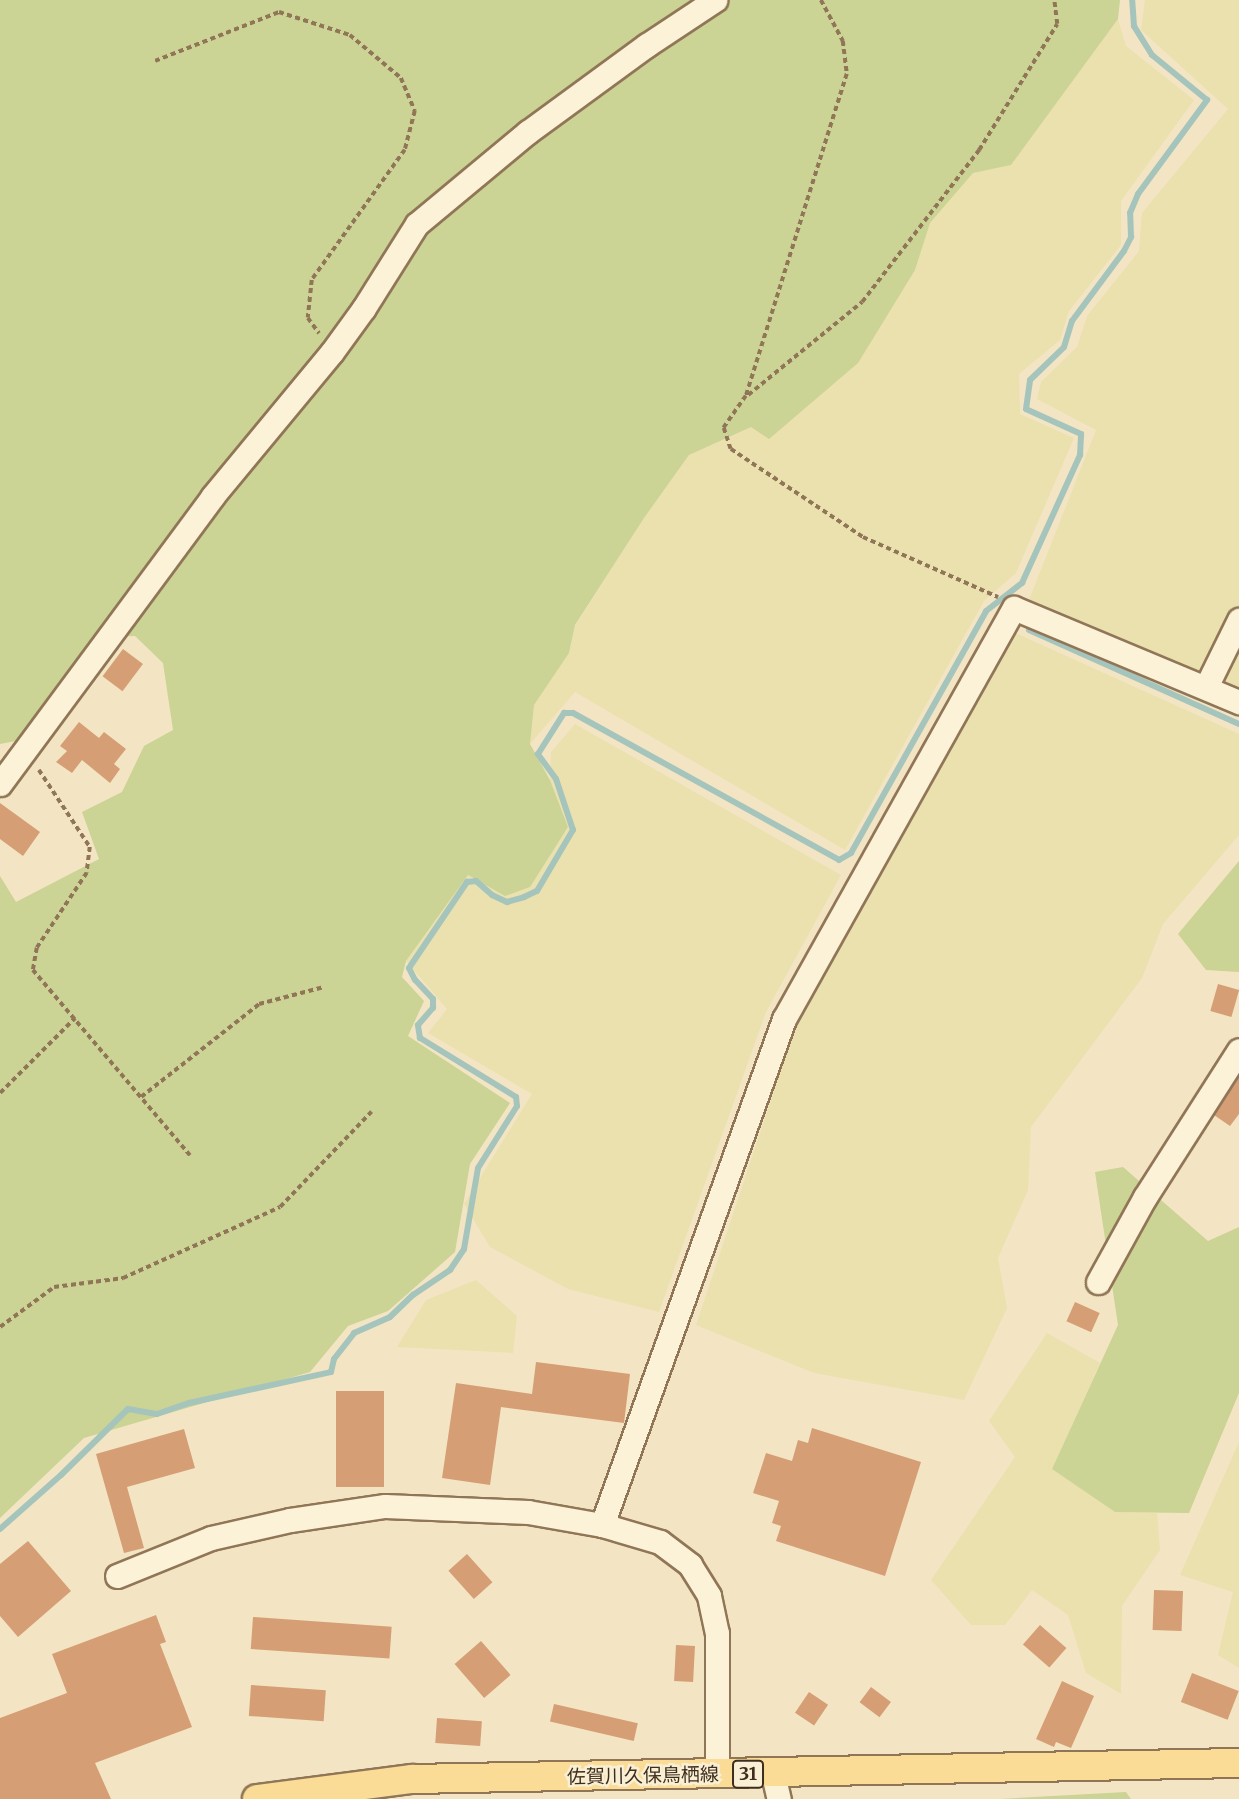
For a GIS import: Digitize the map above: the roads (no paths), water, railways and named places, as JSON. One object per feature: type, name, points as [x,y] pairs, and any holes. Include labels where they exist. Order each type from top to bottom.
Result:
[{"type":"main road","name":"佐賀川久保鳥栖線","points":[[257,1799],[717,1775],[776,1786],[1239,1763]]},
{"type":"street","points":[[0,784],[212,497],[332,352],[371,299],[417,224],[519,139],[647,45],[715,0]]},
{"type":"street","points":[[602,1525],[784,1019],[1014,608],[1239,702]]},
{"type":"street","points":[[1206,687],[1239,620]]},
{"type":"street","points":[[1098,1282],[1146,1197],[1239,1050]]},
{"type":"street","points":[[117,1576],[211,1538],[290,1520],[385,1506],[528,1511],[602,1525],[660,1542],[690,1565],[709,1596],[717,1633],[717,1775]]},
{"type":"waterway","points":[[0,1529],[61,1475],[128,1409],[157,1414],[189,1403],[331,1372],[334,1359],[354,1333],[390,1317],[413,1295],[450,1270],[464,1249],[478,1168],[517,1106],[516,1097],[420,1038],[418,1025],[433,1008],[433,999],[415,980],[409,968],[467,882],[476,881],[492,895],[507,902],[537,891],[573,830],[556,779],[538,754],[564,713],[573,713],[839,860],[851,853],[986,611],[1022,583],[1080,455],[1081,434],[1026,409],[1030,380],[1064,347],[1072,321],[1124,251],[1131,237],[1130,213],[1138,194],[1207,100],[1152,55],[1134,26],[1132,0]]},
{"type":"waterway","points":[[1029,630],[1239,724]]}]
